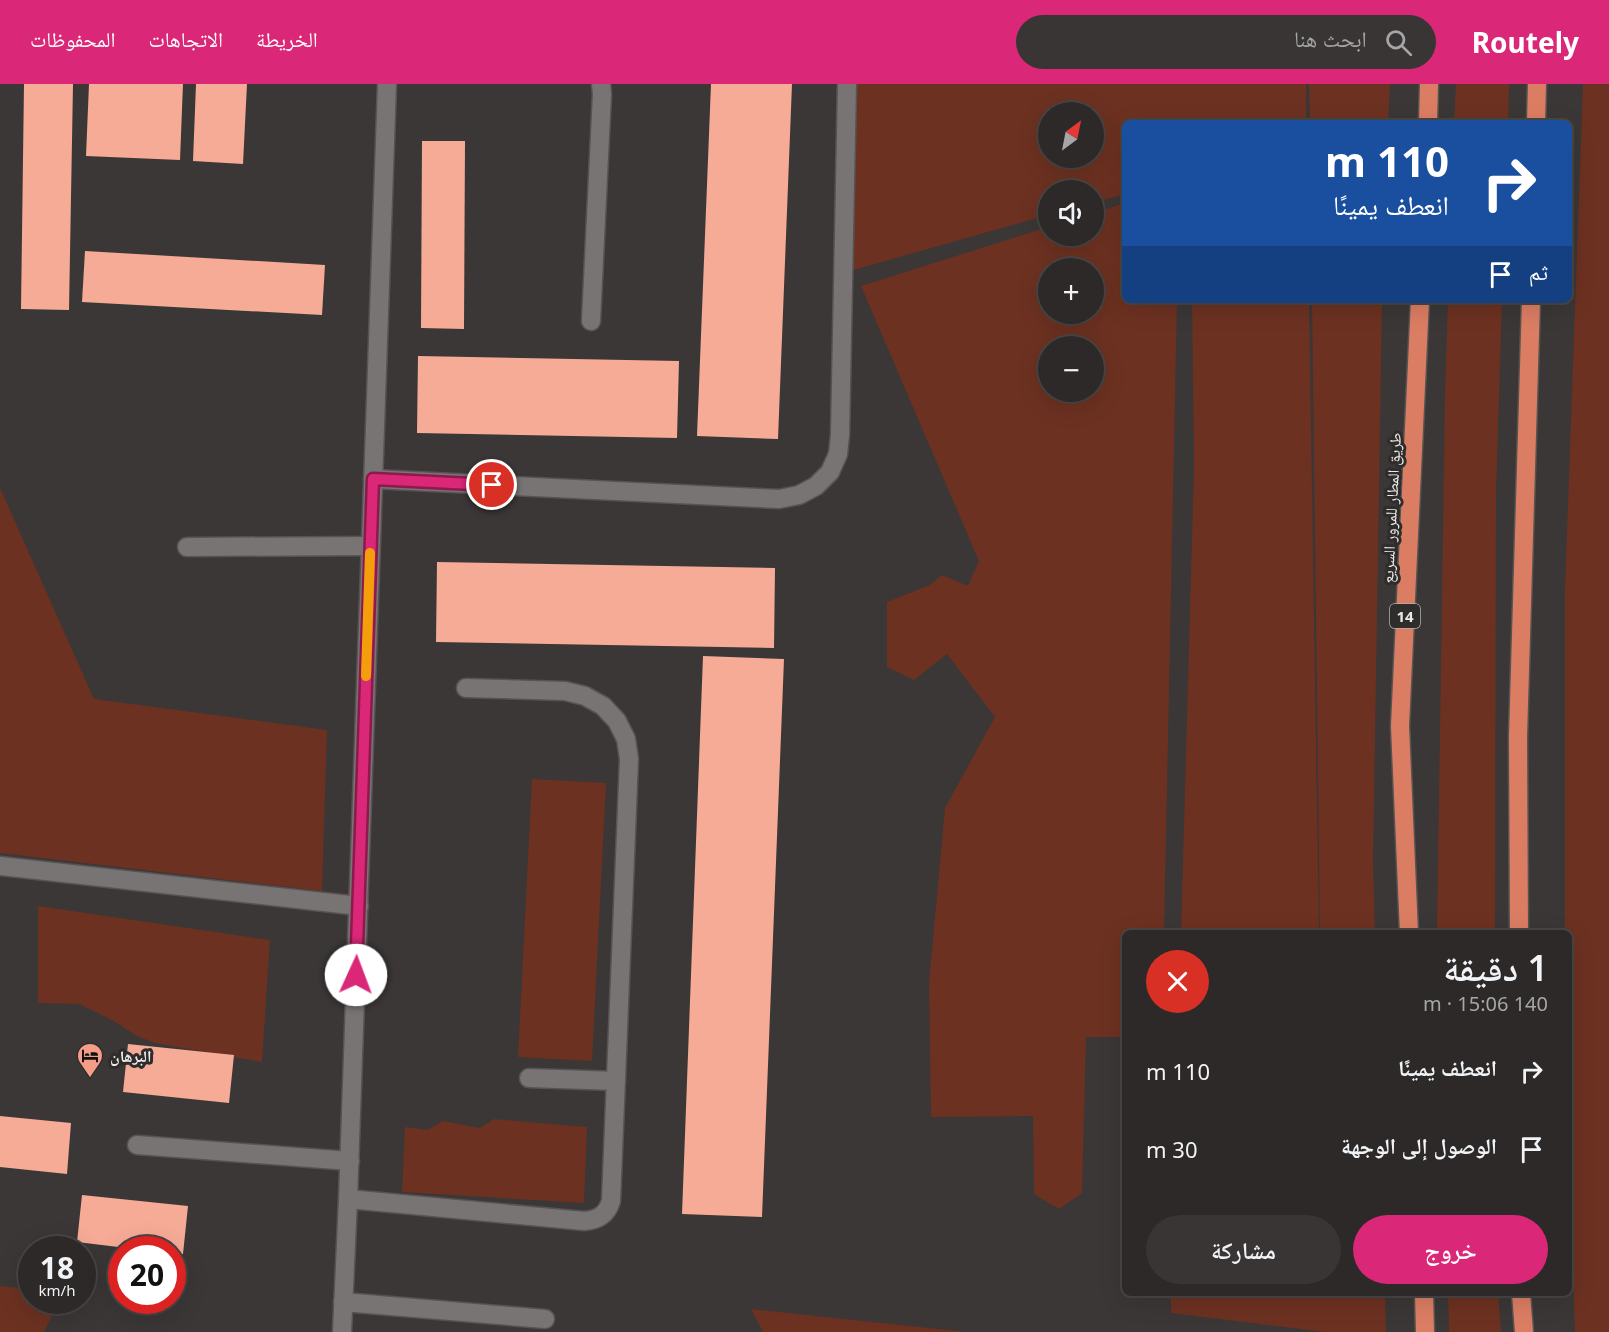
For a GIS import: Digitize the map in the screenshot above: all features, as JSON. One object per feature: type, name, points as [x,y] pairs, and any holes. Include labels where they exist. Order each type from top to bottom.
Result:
[{"type":"highway","points":[[1428,120],[1429,84]]},
{"type":"highway","points":[[1536,120],[1537,84]]},
{"type":"highway","name":"طريق المطار للمرور السريع","points":[[1409,930],[1400,726],[1420,303]]},
{"type":"highway","points":[[1519,930],[1518,737],[1531,303]]},
{"type":"highway","points":[[1424,1296],[1425,1332]]},
{"type":"highway","points":[[1521,1296],[1524,1332]]},
{"type":"lane","points":[[342,1332],[350,1161],[387,84]]},
{"type":"lane","points":[[591,321],[601,84]]},
{"type":"lane","points":[[373,479],[779,499],[799,495],[816,486],[830,472],[838,454],[840,435],[847,84]]},
{"type":"lane","points":[[187,547],[370,546]]},
{"type":"lane","points":[[348,1199],[584,1221],[599,1218],[605,1214],[611,1201],[629,759],[626,739],[617,721],[603,706],[585,696],[565,691],[466,688]]},
{"type":"lane","points":[[0,867],[358,906]]},
{"type":"lane","points":[[529,1078],[616,1081]]},
{"type":"lane","points":[[136,1145],[350,1161]]},
{"type":"lane","points":[[343,1302],[545,1319]]},
{"type":"shaded area","points":[[846,84],[1306,84],[1306,120],[1122,120],[1122,195],[1104,200],[1104,180],[1038,180],[1038,218],[843,273]]},
{"type":"shaded area","points":[[1309,84],[1390,84],[1388,120],[1310,120]]},
{"type":"shaded area","points":[[1456,84],[1509,84],[1508,120],[1454,120]]},
{"type":"shaded area","points":[[1583,84],[1609,84],[1609,1332],[1575,1332],[1572,1244],[1572,930],[1565,930],[1565,588]]},
{"type":"shaded area","points":[[1122,204],[1122,303],[1177,303],[1164,930],[1122,930],[1122,1037],[1086,1037],[1082,1193],[1059,1209],[1034,1194],[1033,1116],[931,1117],[929,983],[945,808],[995,717],[947,654],[914,680],[887,667],[887,602],[930,585],[942,575],[968,586],[979,561],[861,286],[1038,230],[1038,246],[1104,246],[1104,210]]},
{"type":"shaded area","points":[[1192,303],[1309,303],[1319,930],[1181,930],[1194,465]]},
{"type":"shaded area","points":[[1312,303],[1382,303],[1373,862],[1375,930],[1320,930]]},
{"type":"shaded area","points":[[1448,303],[1502,303],[1496,492],[1495,930],[1437,930]]},
{"type":"shaded area","points":[[0,488],[94,699],[327,730],[322,891],[0,853]]},
{"type":"shaded area","points":[[532,779],[606,783],[592,1061],[518,1057]]},
{"type":"shaded area","points":[[38,906],[270,940],[262,1062],[155,1043],[137,1036],[112,1020],[79,1004],[38,1003]]},
{"type":"shaded area","points":[[494,1119],[587,1127],[584,1203],[402,1192],[405,1127],[427,1130],[443,1121],[480,1128]]},
{"type":"shaded area","points":[[0,1286],[18,1288],[18,1314],[53,1314],[44,1332],[0,1332]]},
{"type":"shaded area","points":[[1171,1296],[1385,1296],[1386,1332],[1325,1332],[1171,1313]]},
{"type":"shaded area","points":[[1448,1296],[1498,1296],[1501,1332],[1449,1332]]},
{"type":"shaded area","points":[[751,1309],[966,1332],[763,1332]]},
{"type":"building","points":[[24,84],[73,84],[69,310],[21,309]]},
{"type":"building","points":[[89,84],[183,84],[180,160],[86,156]]},
{"type":"building","points":[[196,84],[247,84],[243,164],[193,161]]},
{"type":"building","points":[[711,84],[792,84],[778,439],[697,436]]},
{"type":"building","points":[[422,141],[465,141],[464,329],[421,328]]},
{"type":"building","points":[[85,251],[325,265],[322,315],[82,302]]},
{"type":"building","points":[[418,356],[679,361],[677,438],[417,433]]},
{"type":"building","points":[[437,562],[775,568],[774,648],[436,642]]},
{"type":"building","points":[[703,656],[784,659],[762,1217],[682,1214]]},
{"type":"building","points":[[128,1044],[234,1055],[229,1103],[123,1092]]},
{"type":"building","points":[[0,1116],[71,1123],[67,1174],[0,1167]]},
{"type":"building","points":[[82,1195],[188,1206],[185,1236],[108,1236],[108,1246],[96,1244],[96,1236],[78,1236]]},
{"type":"slow traffic","points":[[366,676],[370,553]]},
{"type":"place","name":"البرهان","points":[[90,1079]]},
{"type":"route","points":[[356,975],[373,479],[492,485]]}]
